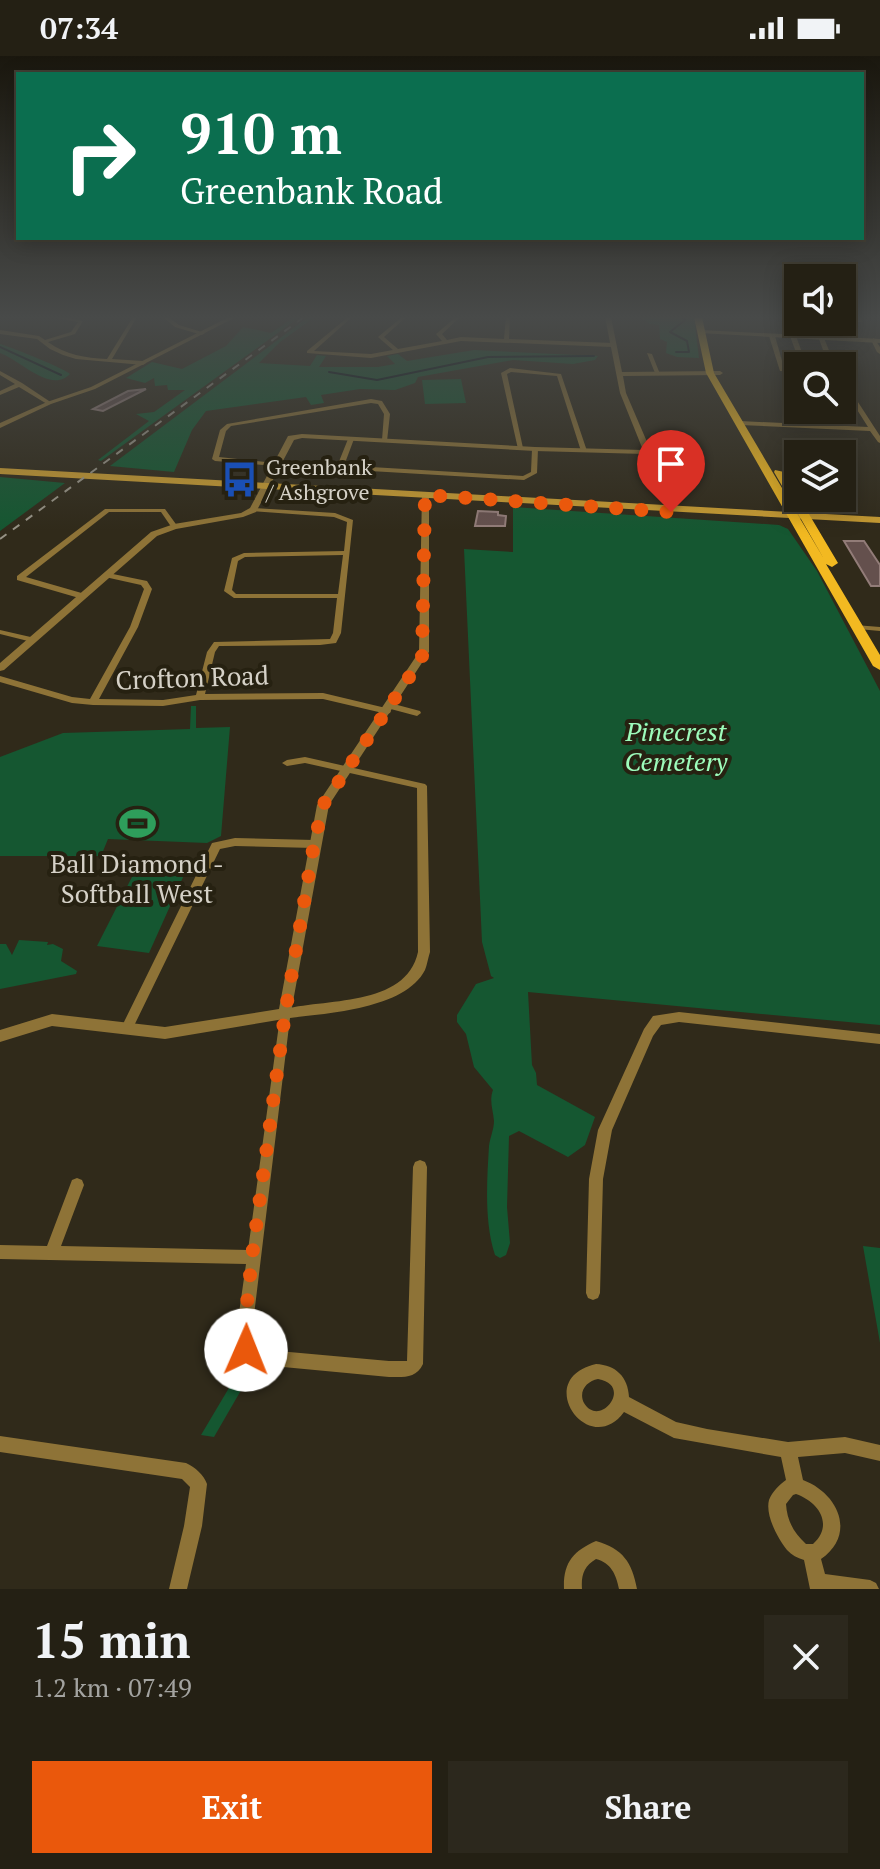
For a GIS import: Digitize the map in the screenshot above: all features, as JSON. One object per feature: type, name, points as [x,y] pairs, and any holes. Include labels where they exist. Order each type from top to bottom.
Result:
[{"type":"main road","points":[[724,389],[799,517],[880,644]]},
{"type":"main road","points":[[0,470],[799,517]]},
{"type":"main road","points":[[565,503],[671,507],[880,523]]},
{"type":"main road","points":[[870,628],[880,666]]},
{"type":"street","points":[[27,389],[49,403]]},
{"type":"street","points":[[0,426],[49,403],[91,389]]},
{"type":"street","points":[[507,389],[520,448]]},
{"type":"street","points":[[563,389],[584,451]]},
{"type":"street","points":[[624,389],[671,507]]},
{"type":"street","points":[[275,465],[215,459],[223,430],[229,425],[309,409],[371,401],[380,402],[387,414],[385,440]]},
{"type":"street","points":[[856,404],[880,441]]},
{"type":"street","points":[[745,423],[872,429]]},
{"type":"street","points":[[253,510],[291,438],[302,436],[648,452]]},
{"type":"street","points":[[351,439],[342,466],[524,478],[534,473],[535,449]]},
{"type":"street","points":[[420,1167],[415,1364],[410,1369],[389,1369],[252,1356],[243,1341],[252,1257],[285,1014],[314,844],[323,805],[424,652],[425,495]]},
{"type":"street","points":[[82,596],[20,578],[107,510],[163,510],[174,527]]},
{"type":"street","points":[[0,668],[154,534],[174,527],[243,515],[253,510],[347,518],[351,521],[337,633],[333,641],[227,642],[214,646],[200,697]]},
{"type":"street","points":[[341,596],[234,596],[228,591],[235,560],[244,555],[347,553]]},
{"type":"street","points":[[93,702],[134,627],[148,589],[144,583],[108,575]]},
{"type":"street","points":[[0,632],[32,640]]},
{"type":"street","name":"Crofton Road","points":[[0,679],[72,700],[93,702],[163,703],[200,697],[323,696],[417,713]]},
{"type":"street","points":[[0,1036],[52,1020],[165,1033],[189,1031],[385,997],[405,986],[418,971],[424,952],[425,796],[422,786],[305,760],[287,763]]},
{"type":"street","points":[[127,1028],[216,846],[235,842],[314,844]]},
{"type":"street","points":[[593,1293],[596,1179],[605,1130],[648,1033],[657,1020],[679,1017],[880,1039]]},
{"type":"street","points":[[51,1254],[77,1185]]},
{"type":"street","points":[[0,1252],[252,1257]]},
{"type":"street","points":[[620,1401],[674,1430],[788,1450],[845,1445],[880,1453]]},
{"type":"street","points":[[0,1444],[186,1471],[199,1484],[178,1589]]},
{"type":"street","points":[[788,1450],[796,1486]]},
{"type":"street","points":[[796,1486],[805,1487],[820,1498],[830,1517],[830,1537],[826,1545],[811,1552],[793,1544],[779,1525],[777,1502],[788,1488],[796,1486]]},
{"type":"street","points":[[573,1589],[574,1569],[579,1559],[596,1550],[605,1552],[621,1566],[628,1589]]},
{"type":"street","points":[[811,1552],[819,1586],[870,1589]]},
{"type":"green space","points":[[201,389],[101,461],[98,460],[149,421],[136,414],[154,412],[185,390],[168,390]]},
{"type":"green space","points":[[213,389],[399,389],[360,389],[321,395],[324,403],[311,405],[306,397],[206,411],[192,430],[174,472],[110,466]]},
{"type":"green space","points":[[423,389],[463,389],[466,403],[425,404]]},
{"type":"green space","points":[[0,477],[65,483],[0,531]]},
{"type":"green space","name":"Pinecrest Cemetery","points":[[513,507],[779,525],[788,529],[817,571],[880,691],[880,1025],[528,992],[532,1065],[537,1085],[595,1117],[585,1145],[568,1157],[519,1131],[509,1136],[507,1207],[510,1243],[506,1255],[500,1258],[495,1255],[489,1229],[487,1201],[489,1146],[494,1121],[493,1090],[474,1067],[466,1034],[457,1022],[457,1015],[476,984],[494,978],[482,942],[464,549],[513,552]]},
{"type":"green space","points":[[191,706],[196,706],[196,728],[230,727],[221,836],[207,843],[108,839],[101,856],[0,856],[0,757],[63,733],[190,729]]},
{"type":"green space","points":[[136,869],[184,875],[149,953],[97,946]]},
{"type":"green space","points":[[19,940],[48,942],[47,945],[53,944],[63,949],[61,961],[77,971],[76,974],[0,989],[0,944],[6,944],[12,955]]},
{"type":"green space","points":[[863,1246],[880,1248],[880,1343]]},
{"type":"green space","points":[[239,1371],[251,1373],[214,1437],[201,1435]]},
{"type":"building","points":[[146,389],[103,411],[93,409],[128,391]]},
{"type":"building","points":[[478,511],[498,512],[498,515],[506,516],[505,526],[475,526]]},
{"type":"building","points":[[844,541],[864,541],[880,565],[880,586],[871,586]]},
{"type":"railway","points":[[0,539],[206,389]]},
{"type":"place","name":"Greenbank / Ashgrove","points":[[240,479]]},
{"type":"place","name":"Ball Diamond - Softball West","points":[[137,824]]},
{"type":"route","points":[[246,1350],[243,1341],[252,1257],[285,1014],[314,844],[323,805],[424,652],[425,495],[671,512]]}]
